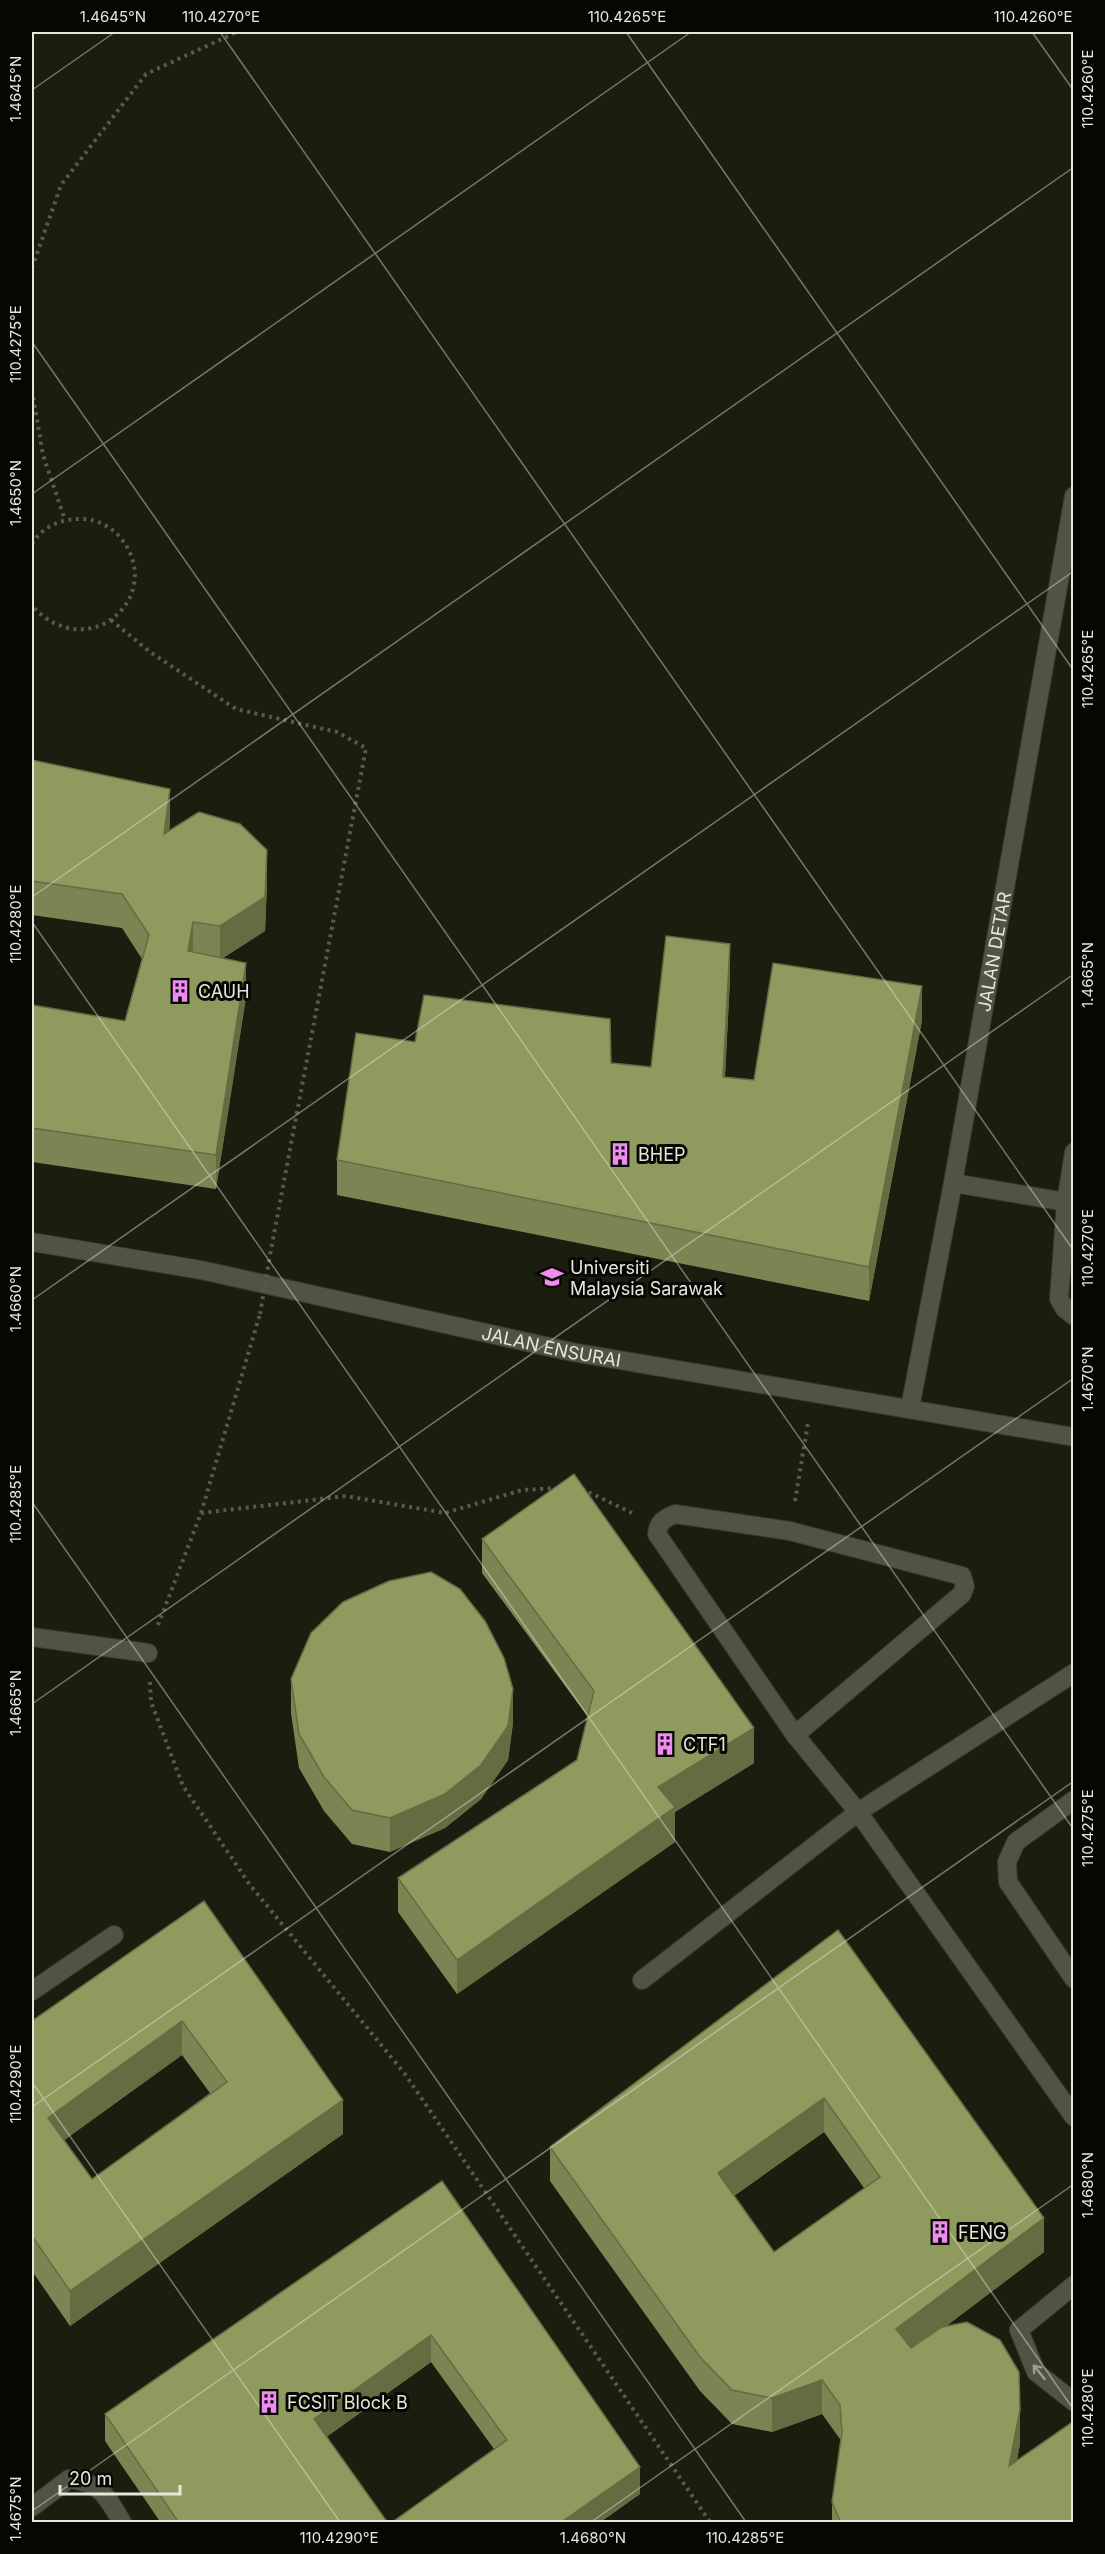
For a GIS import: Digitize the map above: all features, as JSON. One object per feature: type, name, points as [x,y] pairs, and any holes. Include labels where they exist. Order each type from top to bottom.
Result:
[{"type":"street","name":"JALAN DETAR","points":[[910,1408],[953,1183],[1074,496]]},
{"type":"street","points":[[1074,1152],[1066,1202],[1059,1299],[1074,1316]]},
{"type":"street","points":[[953,1183],[1066,1202]]},
{"type":"street","name":"JALAN ENSURAI","points":[[32,1242],[201,1270],[572,1352],[1074,1437]]},
{"type":"street","points":[[795,1736],[962,1594],[965,1586],[962,1576],[790,1532],[675,1514],[666,1518],[658,1526],[657,1534],[795,1736],[858,1812],[1074,2116]]},
{"type":"street","points":[[32,1637],[148,1653]]},
{"type":"street","points":[[642,1980],[858,1812],[1074,1673]]},
{"type":"street","points":[[1074,1800],[1016,1842],[1007,1862],[1008,1882],[1074,1979]]},
{"type":"street","points":[[32,1991],[114,1935]]},
{"type":"street","points":[[1074,2285],[1019,2330],[1036,2372],[1074,2402]]},
{"type":"street","points":[[32,2507],[69,2480],[87,2481],[103,2492],[122,2523]]},
{"type":"path","points":[[32,268],[61,185],[146,74],[237,32]]},
{"type":"path","points":[[32,390],[43,455],[65,520]]},
{"type":"path","points":[[32,544],[48,527],[65,520],[82,518],[99,522],[114,530],[125,543],[133,559],[135,576],[132,593],[124,608],[111,620],[95,628],[77,631],[59,628],[44,619],[32,606]]},
{"type":"path","points":[[111,620],[150,652],[236,709],[337,732],[366,748],[260,1314],[201,1513],[148,1653],[151,1702],[183,1786],[250,1885],[405,2074],[710,2523]]},
{"type":"path","points":[[790,1532],[814,1392]]},
{"type":"path","points":[[578,1487],[658,1526]]},
{"type":"path","points":[[201,1513],[346,1496],[445,1513],[522,1490],[567,1488]]},
{"type":"building","name":"CAUH","points":[[32,760],[170,789],[164,834],[199,812],[240,824],[267,850],[265,897],[220,926],[193,922],[188,951],[246,963],[216,1155],[32,1128],[32,1005],[125,1021],[149,935],[122,894],[32,881]]},
{"type":"building","name":"BHEP","points":[[666,936],[730,944],[723,1077],[754,1080],[773,963],[922,986],[869,1267],[337,1160],[356,1033],[415,1042],[424,995],[610,1019],[611,1063],[651,1067]]},
{"type":"building","name":"CTF1","points":[[574,1474],[754,1728],[658,1787],[675,1807],[457,1960],[398,1878],[577,1760],[594,1691],[482,1539]]},
{"type":"building","points":[[431,1572],[460,1589],[485,1621],[504,1658],[513,1689],[508,1726],[481,1765],[445,1794],[390,1818],[352,1810],[324,1777],[299,1734],[291,1679],[311,1633],[343,1602],[389,1581]]},
{"type":"building","points":[[204,1901],[343,2100],[70,2291],[32,2236],[32,2021]],"holes":[[[182,2021],[227,2082],[92,2179],[48,2118]]]},
{"type":"building","name":"FENG","points":[[838,1930],[1044,2218],[896,2329],[911,2348],[942,2327],[967,2322],[1000,2340],[1019,2372],[1020,2410],[1009,2466],[1074,2421],[1074,2523],[841,2523],[832,2502],[842,2432],[840,2405],[822,2380],[772,2398],[732,2390],[700,2357],[550,2147]],"holes":[[[824,2098],[880,2177],[774,2252],[718,2173]]]},
{"type":"building","name":"FCSIT Block B","points":[[442,2181],[640,2467],[560,2523],[391,2523],[507,2440],[431,2335],[314,2419],[388,2523],[179,2523],[105,2414]]},
{"type":"place","name":"CAUH","points":[[180,991]]},
{"type":"place","name":"BHEP","points":[[620,1154]]},
{"type":"place","name":"Universiti Malaysia Sarawak","points":[[552,1277]]},
{"type":"place","name":"CTF1","points":[[665,1744]]},
{"type":"place","name":"FENG","points":[[940,2232]]},
{"type":"place","name":"FCSIT Block B","points":[[269,2402]]}]
